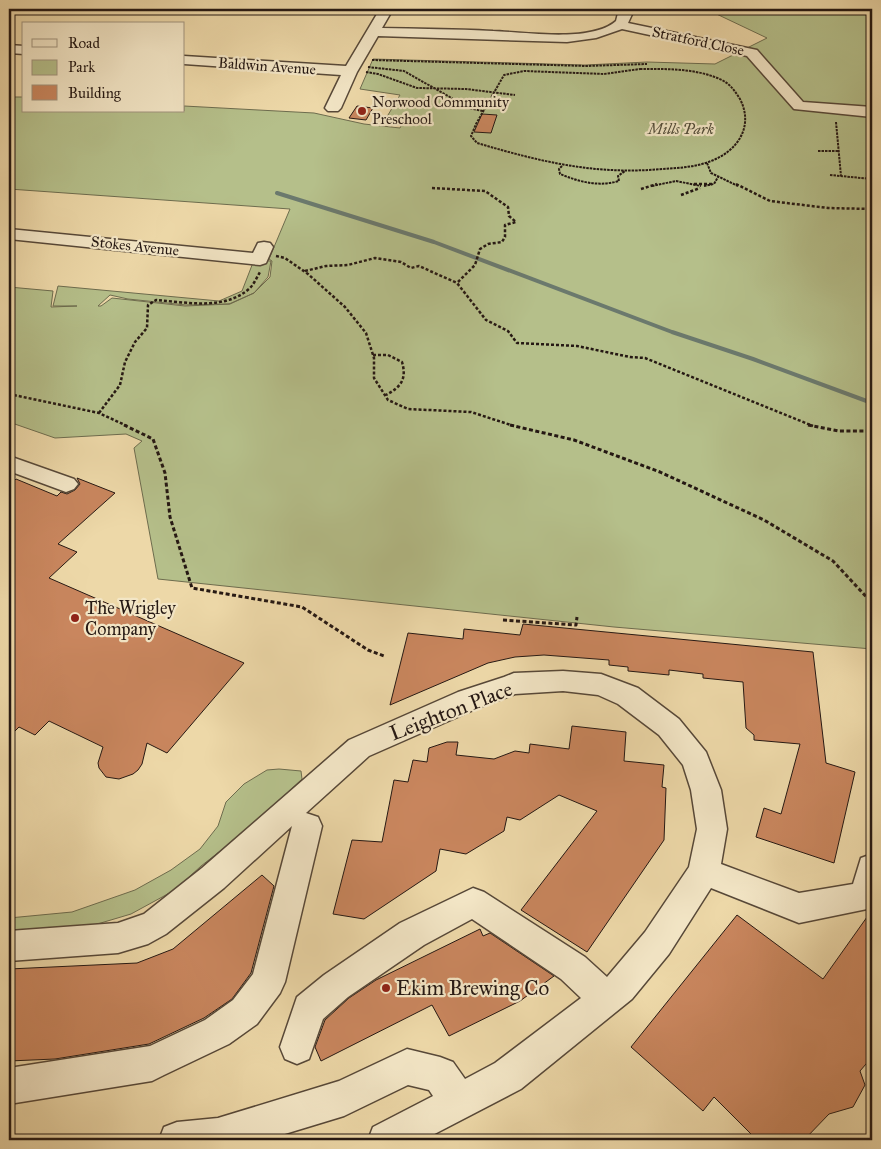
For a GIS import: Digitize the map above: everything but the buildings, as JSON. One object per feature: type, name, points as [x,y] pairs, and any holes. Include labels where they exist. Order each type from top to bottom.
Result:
[{"type":"street","points":[[333,108],[350,71],[363,63],[374,32],[386,9]]},
{"type":"street","points":[[374,32],[543,38],[582,37],[610,30],[620,25],[624,22],[626,12],[623,9]]},
{"type":"street","name":"Stratford Close","points":[[620,25],[752,53],[799,106],[872,112]]},
{"type":"street","points":[[9,49],[22,50]]},
{"type":"street","name":"Baldwin Avenue","points":[[185,60],[350,71]]},
{"type":"street","name":"Stokes Avenue","points":[[9,234],[261,257]]},
{"type":"street","points":[[12,467],[66,484]]},
{"type":"street","name":"Leighton Place","points":[[9,946],[118,938],[136,933],[155,924],[213,878],[359,748],[468,700],[514,684],[563,681],[601,685],[628,696],[669,727],[696,760],[706,790],[712,829],[704,871],[657,944],[620,988],[508,1076],[386,1140]]},
{"type":"street","points":[[9,1086],[152,1063],[217,1032],[245,1012],[268,982],[307,826]]},
{"type":"street","points":[[704,871],[799,908],[866,896],[872,868]]},
{"type":"street","points":[[297,1047],[309,1009],[336,986],[412,934],[473,902],[573,968],[606,999]]},
{"type":"street","points":[[177,1140],[218,1136],[344,1098],[407,1067],[440,1075],[460,1101]]},
{"type":"path","points":[[363,63],[586,66],[647,64]]},
{"type":"path","points":[[363,63],[404,71],[469,108],[484,111]]},
{"type":"path","points":[[640,69],[685,70],[710,75],[725,81],[733,88],[746,108],[747,114],[745,129],[738,143],[724,156],[706,163],[658,170],[598,171],[531,159],[472,139],[471,132],[484,111],[492,92],[504,75],[524,71],[604,74],[640,69]]},
{"type":"path","points":[[350,71],[378,74],[418,88],[515,95]]},
{"type":"path","points":[[813,107],[822,114],[836,120],[841,176]]},
{"type":"path","points":[[818,151],[825,149],[839,151]]},
{"type":"path","points":[[706,163],[711,173],[718,177],[778,203],[872,209]]},
{"type":"path","points":[[562,166],[560,174],[581,183],[605,185],[619,181],[618,176],[625,171]]},
{"type":"path","points":[[830,175],[872,179]]},
{"type":"path","points":[[682,195],[714,184],[718,177]]},
{"type":"path","points":[[641,190],[653,185],[677,181],[701,188]]},
{"type":"path","points":[[432,188],[485,191],[508,207],[509,216],[516,222],[505,225],[505,237],[502,242],[488,244],[480,249],[475,265],[457,283]]},
{"type":"path","points":[[99,414],[120,386],[125,362],[135,342],[147,328],[148,305],[156,300],[214,303],[231,300],[250,288],[261,271],[261,257],[274,255],[285,258],[305,271],[345,307],[366,333],[373,355],[374,378],[388,400],[408,409],[471,412],[512,426],[574,440],[660,472],[764,520],[833,561],[872,603]]},
{"type":"path","points":[[305,271],[326,266],[348,265],[375,258],[401,262],[411,268],[419,266],[457,283],[486,320],[508,331],[517,342],[577,346],[630,357],[645,358],[810,426],[839,431],[872,431]]},
{"type":"path","points":[[373,355],[388,355],[402,362],[405,371],[404,381],[398,390],[386,395]]},
{"type":"path","points":[[9,394],[68,405],[99,414],[153,439],[166,473],[170,517],[192,588],[302,607],[368,650],[384,656]]},
{"type":"path","points":[[503,620],[576,625],[576,617]]},
{"type":"green space","name":"Mills Park","points":[[706,9],[872,9],[872,649],[614,627],[158,579],[134,448],[142,441],[126,434],[55,438],[9,422],[9,287],[53,291],[51,307],[77,306],[53,306],[58,286],[219,301],[242,291],[254,260],[271,261],[268,277],[254,293],[270,277],[272,261],[269,259],[290,209],[9,189],[9,97],[22,97],[22,112],[185,112],[185,106],[314,113],[364,124],[400,128],[403,122],[385,120],[400,95],[360,89],[373,59],[585,65],[647,62],[715,64],[767,38]],"holes":[[[254,293],[230,304],[185,306],[112,298],[98,306],[110,295],[128,299],[186,305],[229,304]]]},
{"type":"green space","points":[[267,770],[301,771],[302,779],[250,828],[201,866],[175,890],[131,914],[94,925],[59,929],[9,931],[9,918],[72,912],[135,890],[171,870],[200,849],[218,826],[226,802],[244,784]]},
{"type":"waterway","points":[[277,193],[434,242],[672,332],[753,359],[872,403]]},
{"type":"place","name":"Norwood Community Preschool","points":[[362,111]]},
{"type":"place","name":"The Wrigley Company","points":[[75,618]]},
{"type":"place","name":"Ekim Brewing Co","points":[[386,988]]}]
